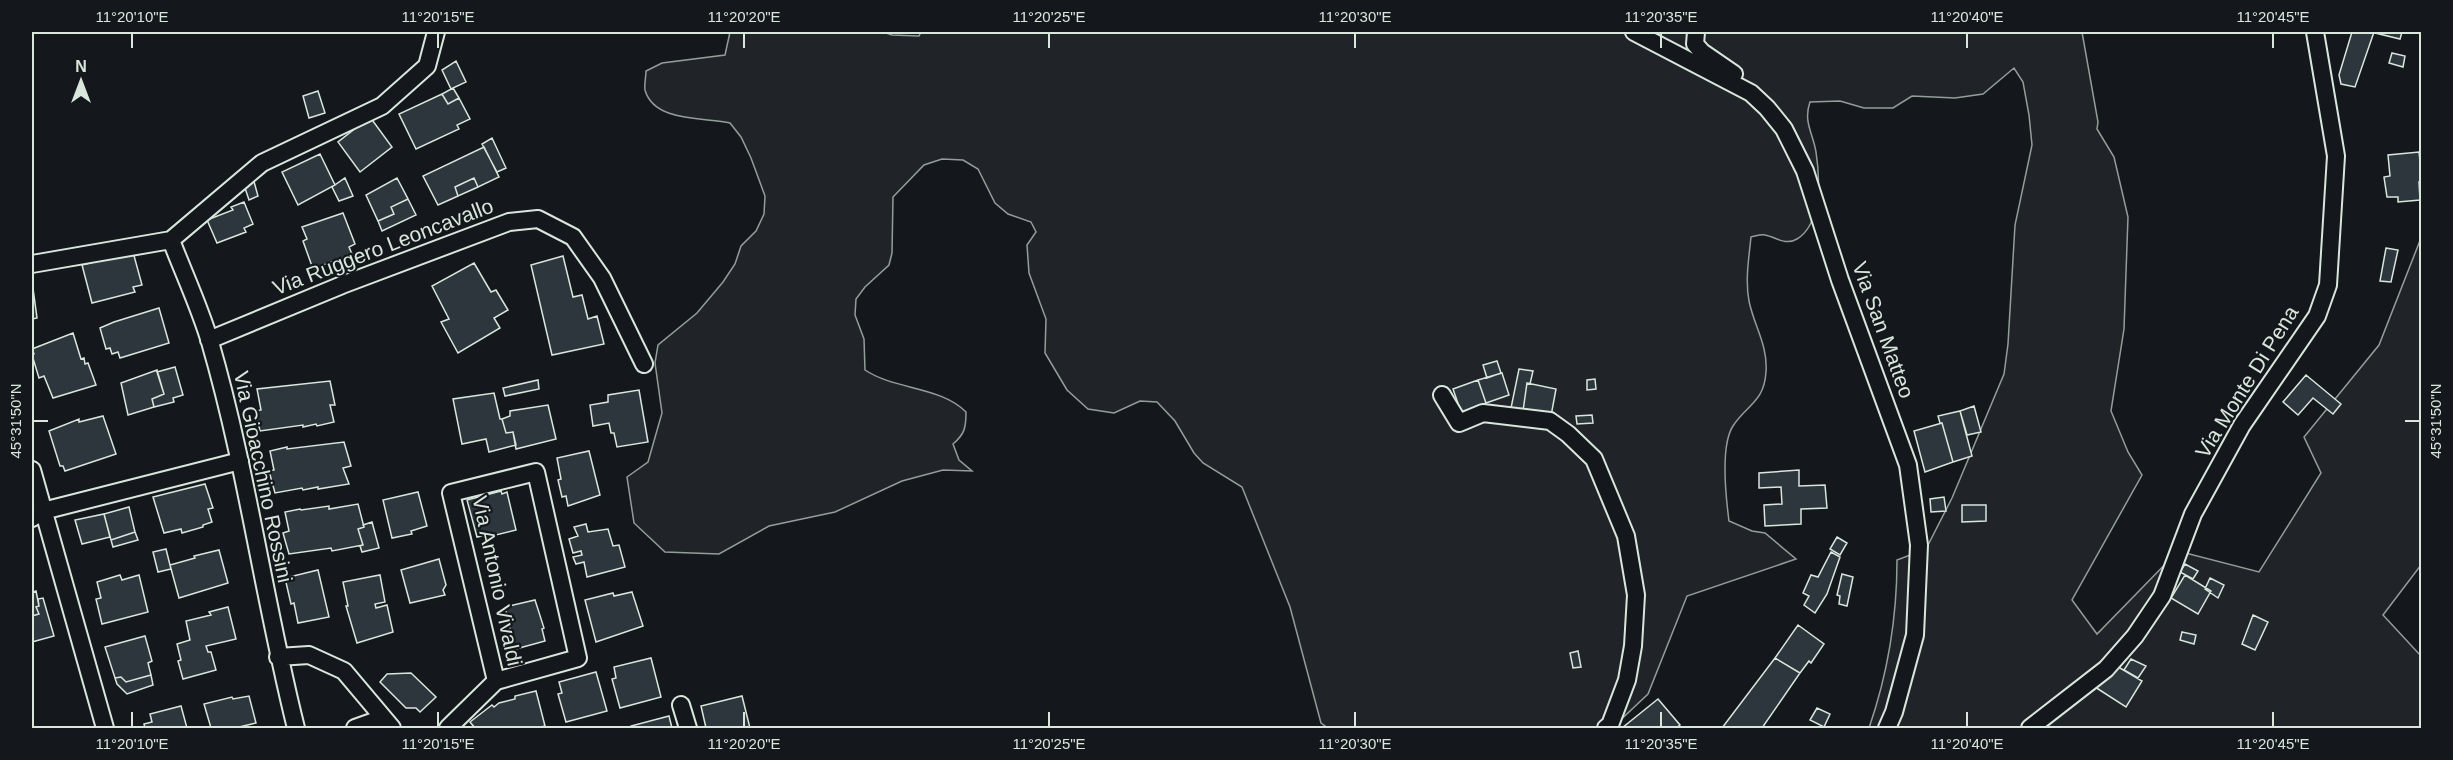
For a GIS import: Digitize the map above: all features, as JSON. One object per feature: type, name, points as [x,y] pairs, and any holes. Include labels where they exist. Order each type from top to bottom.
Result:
[{"type":"street","points":[[32,264],[171,240],[262,163],[382,106],[427,66],[436,32]]},
{"type":"street","name":"Via San Matteo","points":[[1634,32],[1751,93],[1784,129],[1804,171],[1840,280],[1908,465],[1919,545],[1915,635],[1894,712],[1887,729]]},
{"type":"street","points":[[1696,32],[1695,44],[1701,52],[1737,76],[1751,93]]},
{"type":"street","name":"Via Monte Di Pena","points":[[2030,729],[2106,669],[2135,636],[2162,596],[2193,514],[2242,425],[2317,316],[2328,285],[2336,156],[2315,32]]},
{"type":"street","name":"Via Ruggero Leoncavallo","points":[[209,340],[342,285],[509,222],[538,219],[573,237],[602,278],[644,363]]},
{"type":"street","name":"Via Gioacchino Rossini","points":[[171,240],[209,340],[240,461],[278,657],[296,729]]},
{"type":"street","points":[[1442,395],[1459,423],[1483,413],[1550,421],[1568,434],[1594,459],[1626,536],[1636,595],[1633,646],[1627,680],[1610,725],[1606,729]]},
{"type":"street","points":[[37,514],[240,461]]},
{"type":"street","points":[[32,470],[37,514],[105,729]]},
{"type":"street","name":"Via Antonio Vivaldi","points":[[448,729],[495,681],[578,658],[536,472],[451,493],[495,681]]},
{"type":"street","points":[[278,657],[309,655],[344,672],[388,723]]},
{"type":"street","points":[[681,705],[688,729]]},
{"type":"street","points":[[355,729],[388,723]]},
{"type":"shaded area","points":[[730,32],[883,32],[892,35],[919,36],[921,32],[2082,32],[2098,122],[2097,129],[2114,157],[2128,217],[2124,329],[2111,411],[2128,452],[2142,475],[2072,600],[2097,634],[2178,551],[2259,572],[2321,473],[2304,437],[2379,345],[2421,238],[2421,565],[2383,615],[2421,656],[2421,728],[1869,728],[1890,645],[1897,560],[1926,549],[1952,498],[2004,374],[2015,225],[2032,145],[2023,82],[2014,68],[1983,94],[1955,98],[1912,96],[1893,108],[1864,108],[1840,101],[1810,102],[1808,122],[1816,152],[1818,174],[1815,211],[1805,232],[1793,241],[1788,242],[1763,235],[1751,237],[1747,285],[1751,310],[1765,353],[1765,382],[1754,403],[1733,426],[1726,446],[1725,459],[1729,521],[1752,531],[1765,533],[1796,559],[1687,596],[1648,694],[1612,728],[1328,728],[1321,723],[1290,607],[1242,487],[1203,463],[1194,453],[1175,421],[1157,402],[1140,401],[1114,413],[1088,409],[1067,390],[1045,353],[1046,319],[1029,273],[1027,245],[1036,232],[1031,222],[1008,214],[995,203],[978,169],[963,160],[942,159],[924,165],[893,197],[892,253],[889,265],[865,287],[856,299],[855,315],[864,339],[865,370],[890,381],[943,397],[966,412],[964,430],[953,444],[959,460],[972,471],[943,470],[902,481],[835,512],[769,526],[719,554],[665,552],[634,523],[627,477],[648,462],[662,413],[655,363],[658,345],[697,313],[723,282],[735,264],[741,246],[756,231],[764,214],[765,196],[741,137],[730,123],[682,117],[659,108],[650,101],[645,90],[646,71],[662,63],[725,55]]},
{"type":"building","points":[[2352,32],[2374,32],[2355,87],[2341,84],[2339,75]]},
{"type":"building","points":[[2371,32],[2402,32],[2400,39]]},
{"type":"building","points":[[2392,53],[2405,56],[2403,67],[2389,63]]},
{"type":"building","points":[[456,61],[466,82],[451,89],[442,70]]},
{"type":"building","points":[[453,88],[459,98],[448,104],[442,94]]},
{"type":"building","points":[[318,91],[325,113],[309,118],[303,96]]},
{"type":"building","points":[[442,94],[448,104],[459,98],[470,119],[457,125],[459,129],[416,149],[399,114]]},
{"type":"building","points":[[370,117],[392,147],[360,172],[338,142]]},
{"type":"building","points":[[492,138],[506,168],[497,172],[482,144]]},
{"type":"building","points":[[484,147],[499,177],[478,187],[474,178],[455,187],[458,196],[438,205],[423,176]]},
{"type":"building","points":[[2419,152],[2422,179],[2422,182],[2419,182],[2420,200],[2398,202],[2398,197],[2387,197],[2384,177],[2390,176],[2388,155]]},
{"type":"building","points":[[320,154],[335,185],[298,205],[282,172]]},
{"type":"building","points":[[253,178],[258,196],[249,200],[243,182]]},
{"type":"building","points":[[345,178],[353,196],[339,201],[332,187]]},
{"type":"building","points":[[397,178],[408,199],[391,207],[394,214],[378,221],[366,195]]},
{"type":"building","points":[[474,178],[478,187],[458,196],[455,187]]},
{"type":"building","points":[[408,199],[416,215],[382,231],[378,221],[394,214],[391,207]]},
{"type":"building","points":[[244,202],[253,224],[244,228],[246,232],[217,243],[207,220],[233,210],[231,207]]},
{"type":"building","points":[[343,213],[355,244],[349,247],[352,254],[313,269],[303,241],[307,239],[302,227]]},
{"type":"building","points":[[2386,248],[2398,250],[2391,282],[2380,281]]},
{"type":"building","points":[[133,252],[142,285],[133,287],[135,292],[92,303],[82,265]]},
{"type":"building","points":[[563,256],[573,297],[582,295],[588,319],[597,316],[604,344],[552,355],[531,265]]},
{"type":"building","points":[[474,263],[491,292],[496,290],[508,310],[494,318],[500,328],[458,353],[441,322],[449,319],[432,286]]},
{"type":"building","points":[[32,281],[37,318],[32,319]]},
{"type":"building","points":[[159,308],[169,343],[120,358],[118,352],[112,354],[110,348],[106,349],[100,328]]},
{"type":"building","points":[[73,333],[81,359],[84,358],[85,364],[88,363],[96,385],[53,398],[44,376],[39,378],[32,349]]},
{"type":"building","points":[[1497,361],[1501,373],[1487,378],[1483,365]]},
{"type":"building","points":[[175,367],[183,395],[173,398],[174,402],[154,407],[152,399],[164,394],[157,372]]},
{"type":"building","points":[[1519,369],[1533,371],[1530,384],[1527,383],[1523,411],[1511,408]]},
{"type":"building","points":[[157,370],[164,394],[152,399],[154,407],[128,415],[121,383]]},
{"type":"building","points":[[1502,373],[1509,395],[1486,403],[1478,380]]},
{"type":"building","points":[[2306,375],[2341,404],[2333,414],[2313,398],[2298,415],[2283,402]]},
{"type":"building","points":[[1595,379],[1596,389],[1587,390],[1587,380]]},
{"type":"building","points":[[538,380],[539,389],[505,396],[503,388]]},
{"type":"building","points":[[1478,380],[1486,403],[1461,412],[1453,389]]},
{"type":"building","points":[[330,381],[335,405],[330,405],[334,422],[317,426],[316,424],[303,427],[303,425],[260,431],[255,411],[261,410],[257,389]]},
{"type":"building","points":[[1527,383],[1556,389],[1551,416],[1523,411]]},
{"type":"building","points":[[639,390],[648,442],[617,447],[609,423],[593,426],[590,405],[608,402],[608,395]]},
{"type":"building","points":[[494,393],[500,419],[502,419],[506,433],[513,432],[516,445],[489,452],[486,439],[462,444],[453,399]]},
{"type":"building","points":[[548,405],[556,439],[516,449],[513,432],[506,433],[502,419],[510,416],[510,411]]},
{"type":"building","points":[[1974,406],[1981,432],[1967,435],[1960,411]]},
{"type":"building","points":[[1960,411],[1972,456],[1953,462],[1938,416]]},
{"type":"building","points":[[1592,415],[1593,423],[1577,424],[1576,416]]},
{"type":"building","points":[[103,416],[116,454],[65,471],[63,466],[60,466],[49,431],[79,419],[79,422]]},
{"type":"building","points":[[1942,423],[1953,462],[1925,472],[1914,431]]},
{"type":"building","points":[[344,442],[351,466],[343,468],[349,484],[275,493],[269,471],[274,470],[270,451],[287,447],[287,449]]},
{"type":"building","points":[[589,451],[600,495],[568,506],[566,496],[562,497],[558,480],[561,479],[557,458]]},
{"type":"building","points":[[1799,470],[1799,486],[1825,485],[1827,508],[1801,509],[1801,524],[1765,526],[1764,505],[1782,504],[1781,487],[1759,488],[1759,473]]},
{"type":"building","points":[[205,484],[213,508],[208,509],[212,522],[182,533],[181,529],[164,533],[153,497]]},
{"type":"building","points":[[501,491],[502,494],[507,492],[516,530],[477,537],[467,500]]},
{"type":"building","points":[[418,492],[427,526],[411,531],[412,534],[392,538],[383,500]]},
{"type":"building","points":[[1944,497],[1946,511],[1931,512],[1930,499]]},
{"type":"building","points":[[358,504],[364,527],[358,529],[363,545],[332,551],[331,548],[289,554],[283,533],[289,531],[285,512],[329,506],[329,509]]},
{"type":"building","points":[[1962,505],[1986,505],[1986,521],[1962,522]]},
{"type":"building","points":[[129,507],[135,532],[111,540],[104,514]]},
{"type":"building","points":[[104,514],[110,537],[82,544],[75,520]]},
{"type":"building","points":[[372,522],[379,548],[362,552],[360,546],[363,545],[358,529]]},
{"type":"building","points":[[586,524],[588,532],[608,529],[613,546],[619,545],[625,567],[587,577],[584,562],[576,564],[573,557],[582,555],[581,551],[573,553],[569,539],[578,536],[574,527]]},
{"type":"building","points":[[135,532],[138,540],[113,547],[111,540]]},
{"type":"building","points":[[1837,537],[1847,543],[1840,555],[1830,549]]},
{"type":"building","points":[[166,549],[171,569],[158,572],[153,552]]},
{"type":"building","points":[[219,550],[228,583],[179,598],[170,565]]},
{"type":"building","points":[[1831,552],[1840,557],[1827,594],[1815,613],[1804,605],[1809,596],[1803,593],[1811,575],[1818,577]]},
{"type":"building","points":[[439,559],[446,585],[443,590],[445,595],[410,603],[401,570]]},
{"type":"building","points":[[2185,564],[2198,571],[2193,579],[2180,572]]},
{"type":"building","points":[[318,570],[329,617],[298,623],[285,578]]},
{"type":"building","points":[[1842,574],[1853,577],[1847,606],[1839,604],[1840,596],[1837,595]]},
{"type":"building","points":[[120,575],[122,580],[139,575],[148,612],[102,624],[96,599],[101,598],[97,582]]},
{"type":"building","points":[[380,575],[385,602],[375,604],[376,608],[387,605],[393,632],[357,643],[346,606],[348,606],[343,582]]},
{"type":"building","points":[[2185,575],[2211,591],[2198,614],[2171,598]]},
{"type":"building","points":[[2210,578],[2224,585],[2218,598],[2205,589]]},
{"type":"building","points":[[32,586],[33,592],[36,591],[39,606],[36,607],[39,614],[32,616]]},
{"type":"building","points":[[632,592],[643,626],[596,642],[585,600],[613,593],[614,596]]},
{"type":"building","points":[[43,598],[54,636],[32,642],[32,616],[39,614],[36,607],[39,606],[38,599]]},
{"type":"building","points":[[535,600],[544,628],[542,629],[545,641],[512,650],[507,633],[511,633],[505,607]]},
{"type":"building","points":[[228,607],[236,639],[206,646],[208,652],[211,652],[216,670],[183,679],[178,661],[181,660],[177,644],[190,640],[186,621],[211,615],[209,612]]},
{"type":"building","points":[[2253,615],[2268,622],[2255,650],[2242,644]]},
{"type":"building","points":[[1798,625],[1824,644],[1811,663],[1809,661],[1800,673],[1775,658]]},
{"type":"building","points":[[2182,632],[2196,635],[2194,644],[2180,640]]},
{"type":"building","points":[[145,636],[152,661],[148,663],[151,675],[126,682],[121,677],[115,678],[105,647]]},
{"type":"building","points":[[1578,651],[1581,667],[1573,668],[1570,653]]},
{"type":"building","points":[[651,658],[661,697],[620,708],[612,679],[616,678],[614,667]]},
{"type":"building","points":[[1775,658],[1800,673],[1762,728],[1722,728]]},
{"type":"building","points":[[2131,659],[2146,666],[2138,678],[2124,670]]},
{"type":"building","points":[[2115,665],[2142,681],[2126,707],[2095,687]]},
{"type":"building","points":[[596,672],[607,711],[566,722],[558,694],[562,693],[559,682]]},
{"type":"building","points":[[411,673],[436,697],[420,712],[416,708],[406,708],[380,682],[387,674]]},
{"type":"building","points":[[151,675],[153,685],[127,694],[117,684],[115,678],[121,677],[126,682]]},
{"type":"building","points":[[536,691],[545,726],[475,728],[470,722],[492,705],[494,707],[499,703],[515,699],[515,696]]},
{"type":"building","points":[[249,696],[256,723],[235,728],[211,728],[204,704],[232,697],[233,699]]},
{"type":"building","points":[[742,696],[750,728],[706,728],[701,706]]},
{"type":"building","points":[[1658,699],[1680,725],[1676,728],[1622,728]]},
{"type":"building","points":[[181,706],[187,728],[145,728],[144,724],[152,722],[150,714]]},
{"type":"building","points":[[1817,708],[1830,714],[1824,727],[1810,720]]},
{"type":"building","points":[[669,716],[672,728],[631,728],[631,726]]}]
